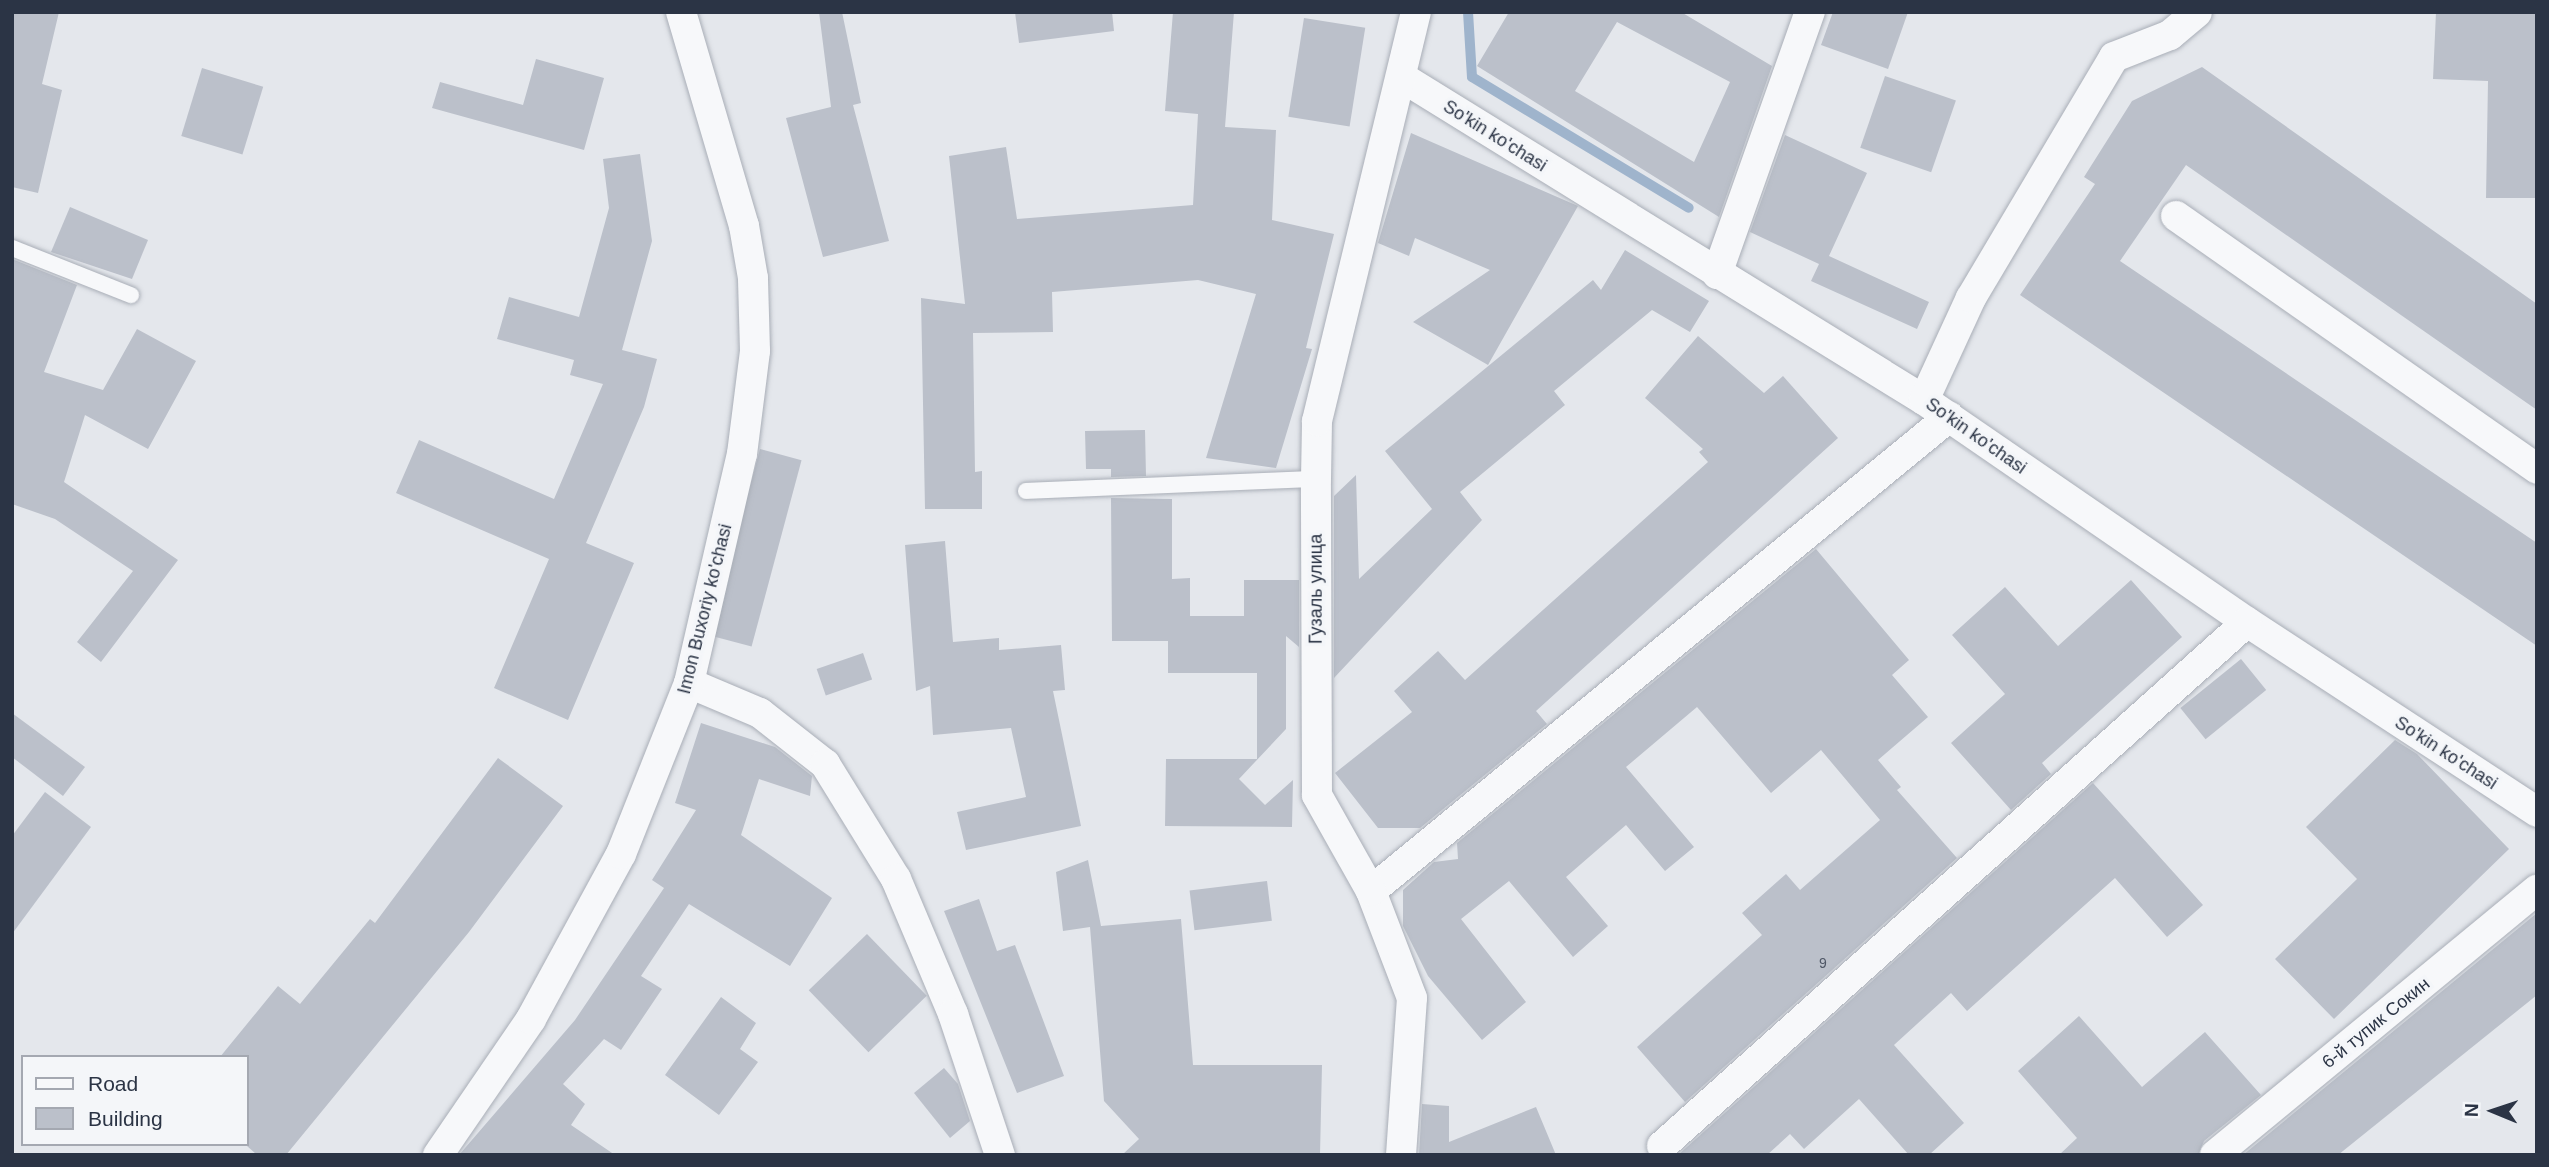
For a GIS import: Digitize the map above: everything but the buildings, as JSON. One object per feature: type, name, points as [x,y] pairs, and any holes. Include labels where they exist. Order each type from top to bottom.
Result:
[{"type":"street","name":"Imon Buxoriy ko'chasi","points":[[438,1155],[531,1020],[579,938],[626,842],[689,683],[742,454],[755,323],[744,226],[681,12]]},
{"type":"street","name":"Гузаль улица","points":[[1401,1155],[1412,998],[1371,891],[1317,795],[1316,479],[1317,421],[1403,78],[1416,12]]},
{"type":"street","points":[[1717,274],[1810,12]]},
{"type":"street","points":[[1924,400],[1971,298],[2114,57],[2170,35],[2197,12]]},
{"type":"street","name":"So'kin ko'chasi","points":[[1403,78],[1924,400],[2247,622],[2537,812]]},
{"type":"street","points":[[2176,216],[2537,469]]},
{"type":"street","points":[[1371,891],[1950,417]]},
{"type":"street","points":[[1662,1146],[2247,622]]},
{"type":"street","points":[[689,683],[760,713],[825,764],[895,879],[953,1013],[1000,1155]]},
{"type":"street","name":"6-й тупик Сокин","points":[[2215,1155],[2537,890]]},
{"type":"lane","points":[[12,248],[131,295]]},
{"type":"lane","points":[[1026,491],[1316,479]]},
{"type":"waterway","points":[[1468,12],[1472,77],[1689,208]]}]
